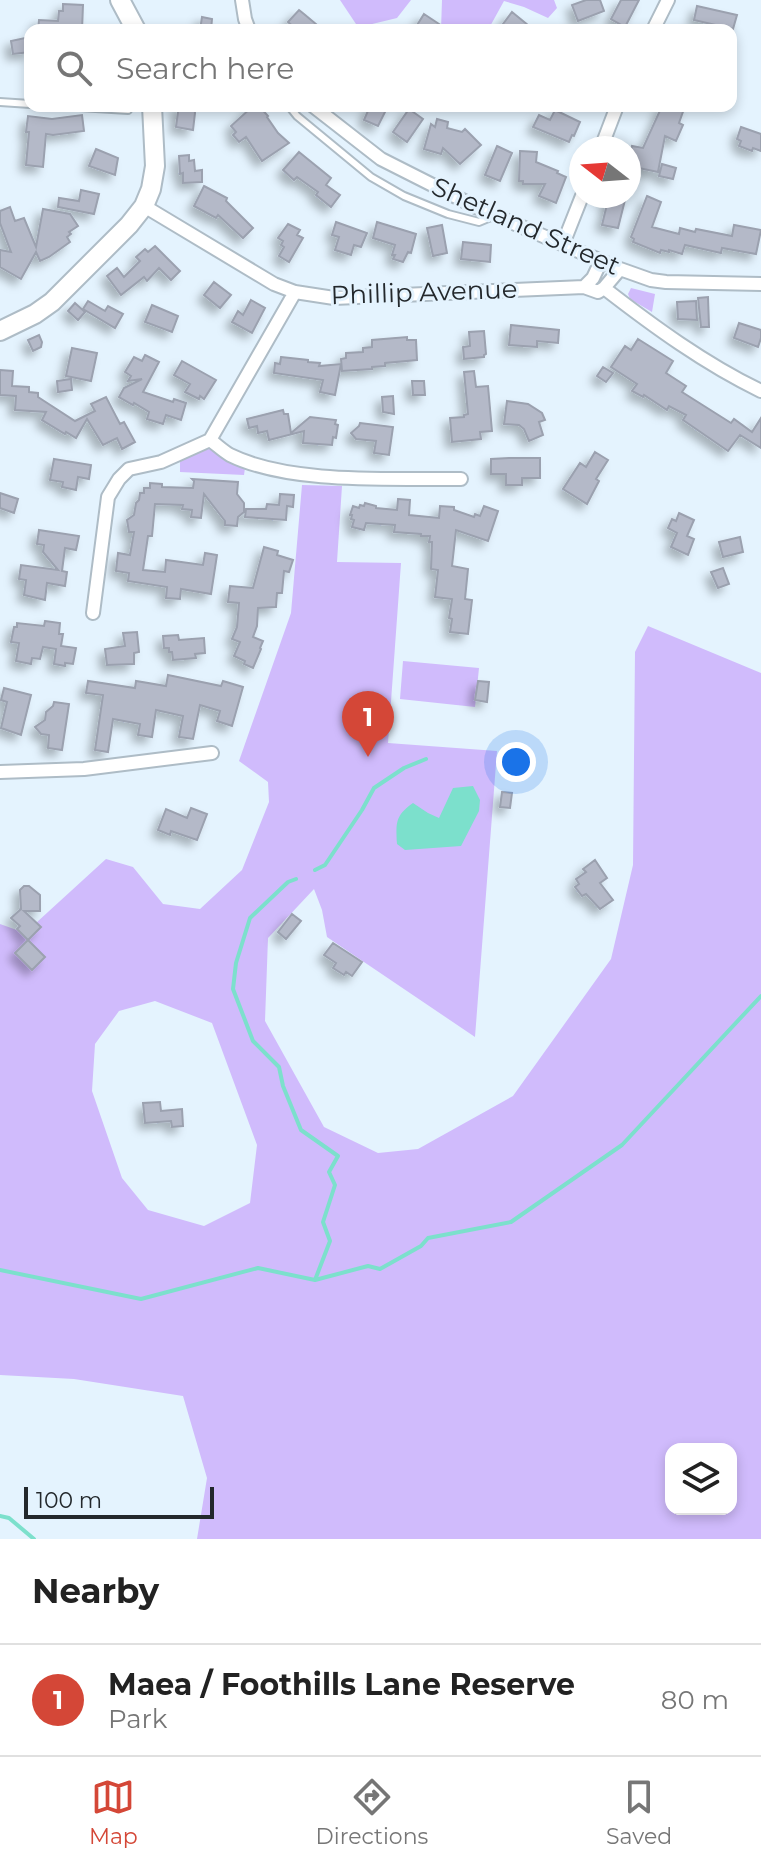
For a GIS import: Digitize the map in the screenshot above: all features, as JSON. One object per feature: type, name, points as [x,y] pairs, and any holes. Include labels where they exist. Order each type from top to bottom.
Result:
[{"type":"main road","points":[[0,331],[52,302],[144,206],[155,166],[152,112]]},
{"type":"street","points":[[242,0],[247,24]]},
{"type":"street","points":[[656,24],[668,0]]},
{"type":"street","name":"Shetland Street","points":[[321,112],[381,159],[494,215],[620,269],[666,282],[761,284]]},
{"type":"street","points":[[606,136],[615,112]]},
{"type":"street","name":"Phillip Avenue","points":[[144,206],[274,284],[295,292],[334,298],[584,287],[598,292],[604,288]]},
{"type":"street","points":[[563,244],[577,208]]},
{"type":"street","points":[[584,287],[593,278],[601,261]]},
{"type":"street","points":[[620,269],[604,288],[654,325],[761,391]]},
{"type":"street","points":[[93,613],[108,497],[119,479],[129,469],[161,462],[210,440],[295,292]]},
{"type":"street","points":[[210,440],[229,454],[302,475],[461,479]]},
{"type":"street","points":[[0,772],[84,769],[212,753]]},
{"type":"lane","points":[[0,102],[24,104]]},
{"type":"lane","points":[[294,112],[371,177],[404,196],[448,214],[479,222],[494,215]]},
{"type":"shaded area","points":[[340,0],[411,0],[397,18],[356,24]]},
{"type":"shaded area","points":[[442,0],[554,0],[557,8],[548,18],[504,1],[491,24],[441,24]]},
{"type":"shaded area","points":[[631,288],[655,294],[652,312],[630,299],[628,294]]},
{"type":"shaded area","points":[[208,449],[245,468],[244,475],[180,472],[180,461]]},
{"type":"shaded area","points":[[302,485],[342,486],[337,562],[401,563],[388,743],[497,751],[475,1037],[327,937],[314,889],[268,938],[265,1021],[324,1127],[378,1153],[418,1149],[513,1096],[611,959],[633,865],[635,652],[648,626],[761,673],[761,1539],[197,1539],[207,1478],[183,1396],[74,1379],[0,1375],[0,924],[25,933],[106,859],[133,867],[163,904],[200,909],[242,870],[269,802],[268,782],[239,761],[291,613]],"holes":[[[155,1001],[212,1023],[257,1145],[250,1203],[204,1226],[148,1210],[122,1178],[92,1091],[95,1044],[119,1011]]]},
{"type":"shaded area","points":[[403,661],[479,668],[475,707],[400,699]]},
{"type":"shaded area","points":[[473,786],[480,800],[479,811],[461,846],[405,850],[397,844],[398,820],[413,803],[439,818],[453,788]]},
{"type":"building","points":[[586,0],[600,0],[604,11],[578,21],[572,5]]},
{"type":"building","points":[[621,0],[639,0],[627,24],[611,19]]},
{"type":"building","points":[[63,4],[83,5],[82,24],[39,24],[39,20],[58,21],[59,11],[63,11]]},
{"type":"building","points":[[697,6],[737,15],[734,24],[694,20]]},
{"type":"building","points":[[299,10],[316,24],[290,24],[288,22]]},
{"type":"building","points":[[512,12],[527,24],[503,24]]},
{"type":"building","points":[[424,14],[439,24],[418,24]]},
{"type":"building","points":[[202,17],[212,19],[212,24],[201,24]]},
{"type":"building","points":[[24,38],[24,53],[13,54],[11,41]]},
{"type":"building","points":[[178,112],[195,112],[193,130],[176,127]]},
{"type":"building","points":[[246,112],[264,112],[278,133],[289,143],[262,161],[246,137],[239,142],[231,126]]},
{"type":"building","points":[[367,112],[385,112],[378,126],[364,120]]},
{"type":"building","points":[[407,112],[413,112],[423,119],[407,142],[393,132]]},
{"type":"building","points":[[554,112],[559,112],[580,122],[574,136],[569,136],[569,142],[533,127],[539,115],[550,120]]},
{"type":"building","points":[[659,112],[683,112],[679,123],[683,125],[676,141],[665,136],[658,172],[641,168],[641,148]]},
{"type":"building","points":[[82,115],[84,131],[46,134],[43,167],[26,165],[28,116],[52,119]]},
{"type":"building","points":[[437,119],[448,122],[447,128],[462,132],[465,129],[481,145],[460,164],[443,148],[441,154],[424,149],[431,124],[435,127]]},
{"type":"building","points":[[741,127],[761,134],[761,151],[739,146],[741,141],[737,139]]},
{"type":"building","points":[[497,146],[512,153],[500,181],[485,175]]},
{"type":"building","points":[[96,149],[118,158],[115,175],[89,166]]},
{"type":"building","points":[[520,151],[537,152],[536,162],[566,177],[556,203],[539,196],[545,184],[523,184],[519,181]]},
{"type":"building","points":[[299,152],[331,178],[326,185],[340,195],[331,207],[316,195],[318,192],[297,177],[294,180],[283,170]]},
{"type":"building","points":[[189,155],[189,161],[194,160],[195,171],[202,170],[202,182],[183,183],[179,156]]},
{"type":"building","points":[[662,164],[676,168],[673,179],[659,176]]},
{"type":"building","points":[[204,186],[227,198],[226,201],[253,228],[243,238],[218,215],[216,218],[194,206]]},
{"type":"building","points":[[81,190],[99,194],[94,214],[58,207],[59,198],[79,201]]},
{"type":"building","points":[[647,196],[661,202],[652,227],[679,234],[680,228],[732,236],[734,225],[761,230],[756,254],[722,248],[721,253],[685,245],[682,254],[669,250],[661,250],[660,253],[633,242],[631,237]]},
{"type":"building","points":[[10,207],[15,221],[24,218],[36,247],[43,209],[70,214],[78,226],[69,232],[71,234],[67,237],[70,242],[49,257],[40,261],[36,252],[21,279],[0,267],[0,250],[11,252],[0,223],[0,211]]},
{"type":"building","points":[[606,208],[623,208],[618,228],[602,225]]},
{"type":"building","points":[[336,222],[367,233],[361,247],[354,245],[351,255],[335,250],[339,237],[332,235]]},
{"type":"building","points":[[377,222],[416,234],[411,253],[408,252],[403,262],[393,259],[395,245],[373,238]]},
{"type":"building","points":[[288,224],[300,230],[297,235],[303,238],[289,262],[279,256],[284,247],[281,245],[283,241],[278,238]]},
{"type":"building","points":[[442,225],[447,253],[433,256],[427,228]]},
{"type":"building","points":[[463,242],[491,245],[490,262],[461,259]]},
{"type":"building","points":[[155,246],[180,271],[171,280],[159,268],[147,281],[144,277],[121,295],[107,276],[117,268],[124,277],[140,261],[136,257],[145,249],[148,252]]},
{"type":"building","points":[[214,282],[231,295],[220,308],[204,295]]},
{"type":"building","points":[[708,297],[709,327],[701,327],[698,298]]},
{"type":"building","points":[[251,300],[265,308],[252,333],[232,322],[238,311],[243,315]]},
{"type":"building","points":[[88,301],[105,311],[108,306],[123,314],[115,328],[83,309]]},
{"type":"building","points":[[696,301],[697,320],[678,319],[677,302]]},
{"type":"building","points":[[75,303],[85,312],[78,320],[68,311]]},
{"type":"building","points":[[152,305],[178,316],[172,332],[145,322]]},
{"type":"building","points":[[739,323],[761,330],[758,347],[734,338]]},
{"type":"building","points":[[511,325],[559,330],[558,343],[537,341],[537,347],[509,345]]},
{"type":"building","points":[[484,331],[484,357],[464,359],[463,347],[470,346],[469,332]]},
{"type":"building","points":[[39,335],[41,347],[33,351],[28,340]]},
{"type":"building","points":[[407,337],[407,340],[416,340],[417,360],[342,371],[341,359],[346,358],[346,353],[363,352],[363,348],[372,347],[372,340]]},
{"type":"building","points":[[638,339],[673,361],[666,373],[686,386],[682,392],[731,423],[734,419],[752,432],[761,418],[761,448],[740,435],[728,451],[683,420],[686,415],[669,406],[667,410],[632,391],[637,384],[611,367],[625,346],[631,350]]},
{"type":"building","points":[[72,348],[97,353],[91,381],[66,376]]},
{"type":"building","points":[[145,355],[159,362],[143,392],[186,403],[181,420],[166,415],[163,424],[147,419],[149,412],[119,397],[124,388],[142,379],[128,381],[131,376],[125,372],[134,357],[142,361]]},
{"type":"building","points":[[281,357],[308,360],[320,363],[319,366],[341,364],[335,395],[320,392],[323,380],[274,373],[275,363],[280,364]]},
{"type":"building","points":[[182,361],[216,380],[204,399],[185,392],[190,384],[174,375]]},
{"type":"building","points":[[603,367],[613,373],[606,382],[597,376]]},
{"type":"building","points":[[0,370],[13,371],[12,386],[29,387],[29,392],[38,393],[38,397],[75,421],[95,411],[91,404],[106,397],[120,424],[124,422],[135,442],[122,449],[117,438],[103,445],[87,419],[76,438],[42,420],[46,412],[15,410],[16,396],[0,395]]},
{"type":"building","points":[[474,371],[476,387],[488,386],[492,431],[480,432],[481,439],[452,442],[450,418],[468,414],[464,372]]},
{"type":"building","points":[[71,379],[72,390],[58,392],[57,381]]},
{"type":"building","points":[[412,381],[424,381],[425,395],[413,395]]},
{"type":"building","points":[[393,396],[394,414],[383,412],[382,397]]},
{"type":"building","points":[[507,401],[528,404],[542,413],[545,420],[539,422],[543,435],[529,441],[519,425],[504,424]]},
{"type":"building","points":[[283,410],[284,414],[288,414],[291,433],[310,417],[336,420],[336,438],[333,437],[332,445],[303,443],[304,431],[269,440],[267,431],[258,433],[257,426],[249,428],[247,419]]},
{"type":"building","points":[[360,423],[393,427],[389,455],[374,453],[376,441],[356,439],[351,433]]},
{"type":"building","points":[[595,452],[608,460],[596,479],[599,481],[587,504],[563,489],[580,463],[586,467]]},
{"type":"building","points":[[540,458],[540,478],[522,478],[522,485],[506,485],[506,474],[491,474],[491,459]]},
{"type":"building","points":[[54,459],[91,465],[89,479],[78,477],[76,490],[62,487],[63,482],[50,480]]},
{"type":"building","points":[[192,479],[238,482],[237,494],[244,503],[244,512],[238,517],[237,526],[225,525],[204,494],[201,518],[191,517],[192,510],[182,509],[183,505],[155,504],[152,536],[148,536],[143,570],[165,572],[166,560],[203,565],[205,553],[217,555],[211,594],[181,589],[180,599],[166,598],[167,587],[128,581],[129,573],[116,571],[118,553],[130,555],[134,532],[129,532],[127,520],[134,515],[144,488],[150,488],[150,483],[162,484],[162,487],[193,488]]},
{"type":"building","points":[[0,493],[18,499],[14,513],[0,508]]},
{"type":"building","points":[[280,494],[294,495],[293,507],[287,506],[286,520],[245,517],[246,509],[266,509],[267,504],[279,505]]},
{"type":"building","points":[[398,499],[410,500],[409,515],[439,518],[440,506],[454,507],[454,510],[474,517],[475,514],[480,516],[484,506],[498,511],[488,541],[456,530],[452,566],[468,569],[465,599],[472,600],[468,634],[450,632],[452,599],[435,597],[438,570],[431,569],[430,536],[394,532],[395,525],[366,523],[364,530],[352,527],[354,520],[350,515],[353,506],[359,508],[365,503],[376,508],[397,510]]},
{"type":"building","points":[[679,513],[694,520],[687,536],[694,539],[688,555],[671,547],[677,533],[668,528]]},
{"type":"building","points":[[39,530],[79,536],[76,550],[65,548],[62,571],[67,572],[65,586],[47,583],[45,600],[24,595],[26,580],[19,579],[21,565],[58,570],[43,552],[44,545],[37,544]]},
{"type":"building","points":[[740,537],[743,552],[723,557],[719,542]]},
{"type":"building","points":[[264,547],[293,560],[289,572],[284,571],[282,593],[277,593],[276,607],[258,608],[253,637],[263,641],[253,668],[234,656],[240,642],[232,639],[237,627],[239,603],[228,602],[230,586],[253,588]]},
{"type":"building","points":[[723,568],[729,584],[718,588],[711,572]]},
{"type":"building","points":[[45,621],[60,623],[59,634],[63,634],[61,646],[76,648],[73,664],[54,664],[56,649],[43,647],[40,659],[32,658],[31,664],[16,661],[19,643],[11,642],[14,627],[17,623],[44,626]]},
{"type":"building","points":[[137,632],[139,652],[134,653],[134,664],[107,665],[105,649],[125,646],[123,633]]},
{"type":"building","points":[[178,635],[179,640],[204,638],[205,653],[195,654],[196,658],[173,660],[169,648],[164,648],[163,636]]},
{"type":"building","points":[[168,675],[221,686],[223,681],[243,687],[232,726],[217,721],[220,711],[200,705],[193,739],[179,737],[183,716],[156,710],[152,737],[138,735],[140,724],[113,719],[108,752],[95,750],[103,695],[86,693],[88,681],[135,688],[136,681],[166,686]]},
{"type":"building","points":[[478,681],[489,682],[487,702],[475,700]]},
{"type":"building","points":[[4,688],[31,695],[21,735],[1,728],[7,702],[1,700]]},
{"type":"building","points":[[54,702],[69,704],[62,750],[48,748],[49,735],[41,734],[35,727],[45,720],[46,712]]},
{"type":"building","points":[[502,792],[512,793],[510,808],[500,807]]},
{"type":"building","points":[[191,808],[207,814],[197,840],[158,830],[166,809],[187,818]]},
{"type":"building","points":[[595,860],[607,878],[600,883],[613,900],[600,909],[575,887],[579,884],[576,879],[586,872],[583,869]]},
{"type":"building","points":[[29,886],[40,895],[40,911],[24,911],[41,927],[28,940],[11,918],[21,909],[20,890]]},
{"type":"building","points":[[292,914],[301,921],[286,939],[278,932]]},
{"type":"building","points":[[28,940],[45,957],[32,970],[15,953]]},
{"type":"building","points":[[333,943],[362,962],[352,976],[333,968],[336,963],[324,955]]},
{"type":"building","points":[[160,1102],[161,1111],[182,1109],[183,1126],[172,1127],[171,1121],[145,1123],[143,1103]]},
{"type":"waterway","points":[[315,870],[325,865],[374,788],[404,768],[426,759]]},
{"type":"waterway","points":[[296,879],[288,882],[250,918],[236,963],[233,989],[253,1041],[279,1067],[283,1086],[301,1130],[338,1156],[329,1172],[335,1185],[323,1222],[330,1241],[315,1280]]},
{"type":"waterway","points":[[0,1270],[141,1299],[258,1268],[315,1280],[368,1266],[380,1269],[421,1246],[428,1238],[511,1222],[622,1145],[761,996]]},
{"type":"waterway","points":[[0,1516],[9,1518],[34,1539]]},
{"type":"place","name":"Maea / Foothills Lane Reserve","points":[[368,757]]}]
